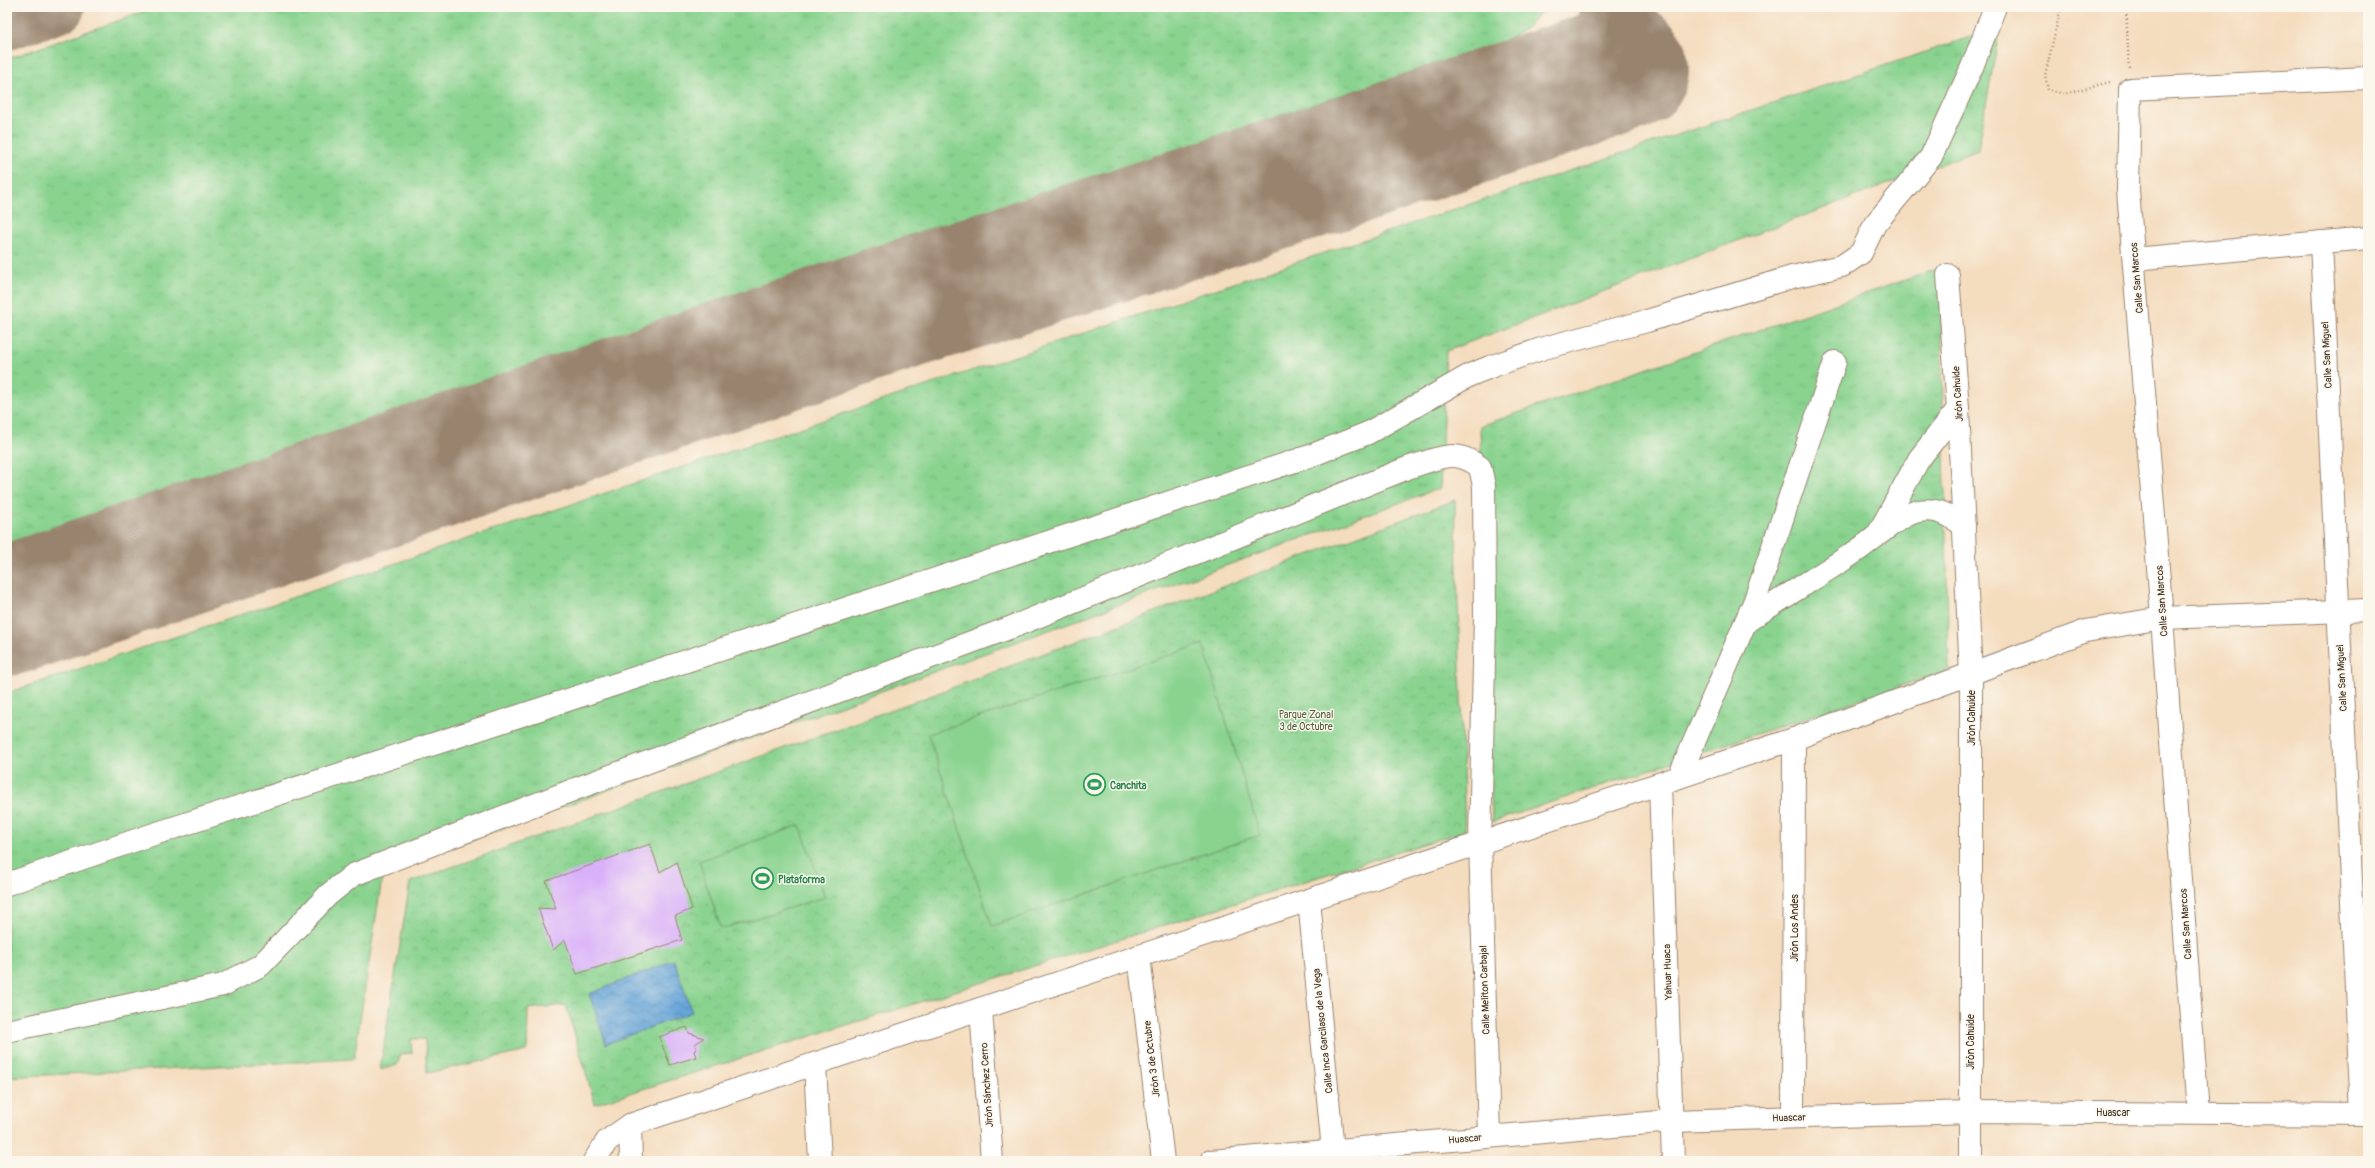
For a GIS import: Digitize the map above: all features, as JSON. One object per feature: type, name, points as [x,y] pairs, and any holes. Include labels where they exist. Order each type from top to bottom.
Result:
[{"type":"street","points":[[7,884],[148,836],[446,740],[1310,456],[1368,432],[1470,375],[1544,348],[1647,321],[1792,277],[1842,266],[1861,253],[1875,224],[1931,157],[1972,66],[1996,7]]},
{"type":"street","points":[[2130,83],[2368,78]]},
{"type":"street","name":"Calle San Marcos","points":[[2130,83],[2128,190],[2162,618],[2198,1113]]},
{"type":"street","points":[[2134,259],[2368,238]]},
{"type":"street","name":"Calle San Miguel","points":[[2321,242],[2338,610],[2365,1115]]},
{"type":"street","name":"Jirón Cahuide","points":[[1948,275],[1958,409],[1971,675],[1970,1161]]},
{"type":"street","points":[[1670,780],[1746,622],[1835,362]]},
{"type":"street","points":[[1878,533],[1919,459],[1958,409]]},
{"type":"street","name":"Calle Meliton Carbajal","points":[[7,1031],[223,985],[261,965],[328,895],[353,876],[578,788],[1012,626],[1410,467],[1459,455],[1468,458],[1480,467],[1484,486],[1485,617],[1480,843],[1489,1136]]},
{"type":"street","points":[[1746,622],[1857,551],[1878,533],[1918,512],[1932,510],[1949,514],[1964,526]]},
{"type":"street","points":[[594,1161],[607,1141],[630,1125],[1794,739],[1971,675],[2079,633],[2162,618],[2368,610]]},
{"type":"street","name":"Jirón Los Andes","points":[[1793,1117],[1794,739]]},
{"type":"street","name":"Yahuar Huaca","points":[[1670,780],[1672,1121],[1674,1161]]},
{"type":"street","name":"Calle Inca Garcilaso de la Vega","points":[[1309,900],[1334,1156]]},
{"type":"street","name":"Jirón 3 de Octubre","points":[[1140,956],[1164,1161]]},
{"type":"street","name":"Jirón Sánchez Cerro","points":[[981,1009],[992,1161]]},
{"type":"street","points":[[815,1064],[820,1161]]},
{"type":"street","name":"Huascar","points":[[1211,1161],[1334,1156],[1489,1136],[1672,1121],[1970,1112],[2365,1115]]},
{"type":"street","points":[[630,1125],[631,1161]]},
{"type":"path","points":[[2061,7],[2045,75],[2048,90],[2064,94],[2130,83],[2126,7]]},
{"type":"green space","points":[[158,7],[1544,7],[1536,18],[1526,27],[1516,35],[1503,41],[999,209],[7,546],[7,59]]},
{"type":"green space","points":[[2000,27],[1978,150],[1446,351],[1440,488],[383,872],[354,1059],[7,1077],[7,693]]},
{"type":"green space","points":[[1940,268],[1949,670],[1492,822],[1480,426]]},
{"type":"green space","name":"Parque Zonal 3 de Octubre","points":[[1455,500],[1465,831],[595,1104],[566,1005],[528,1009],[527,1051],[427,1073],[425,1039],[411,1039],[412,1053],[401,1054],[397,1065],[380,1070],[410,882],[927,697]]},
{"type":"green space","name":"Canchita","points":[[1203,644],[1260,835],[992,926],[928,734]]},
{"type":"green space","name":"Plataforma","points":[[800,825],[825,897],[721,929],[699,861]]},
{"type":"water","points":[[674,960],[692,1012],[606,1044],[589,994]]},
{"type":"building","points":[[650,844],[660,872],[677,862],[692,909],[675,916],[682,940],[577,974],[565,940],[553,950],[538,908],[556,909],[546,881]]},
{"type":"building","points":[[687,1027],[689,1033],[704,1038],[695,1044],[696,1049],[694,1051],[696,1057],[670,1065],[659,1037]]},
{"type":"taxiway","points":[[7,24],[59,7]]},
{"type":"taxiway","points":[[1604,7],[1624,68]]},
{"type":"runway","points":[[7,611],[884,311],[1318,171],[1624,68]]},
{"type":"place","name":"Canchita","points":[[1095,785]]},
{"type":"place","name":"Plataforma","points":[[762,879]]}]
